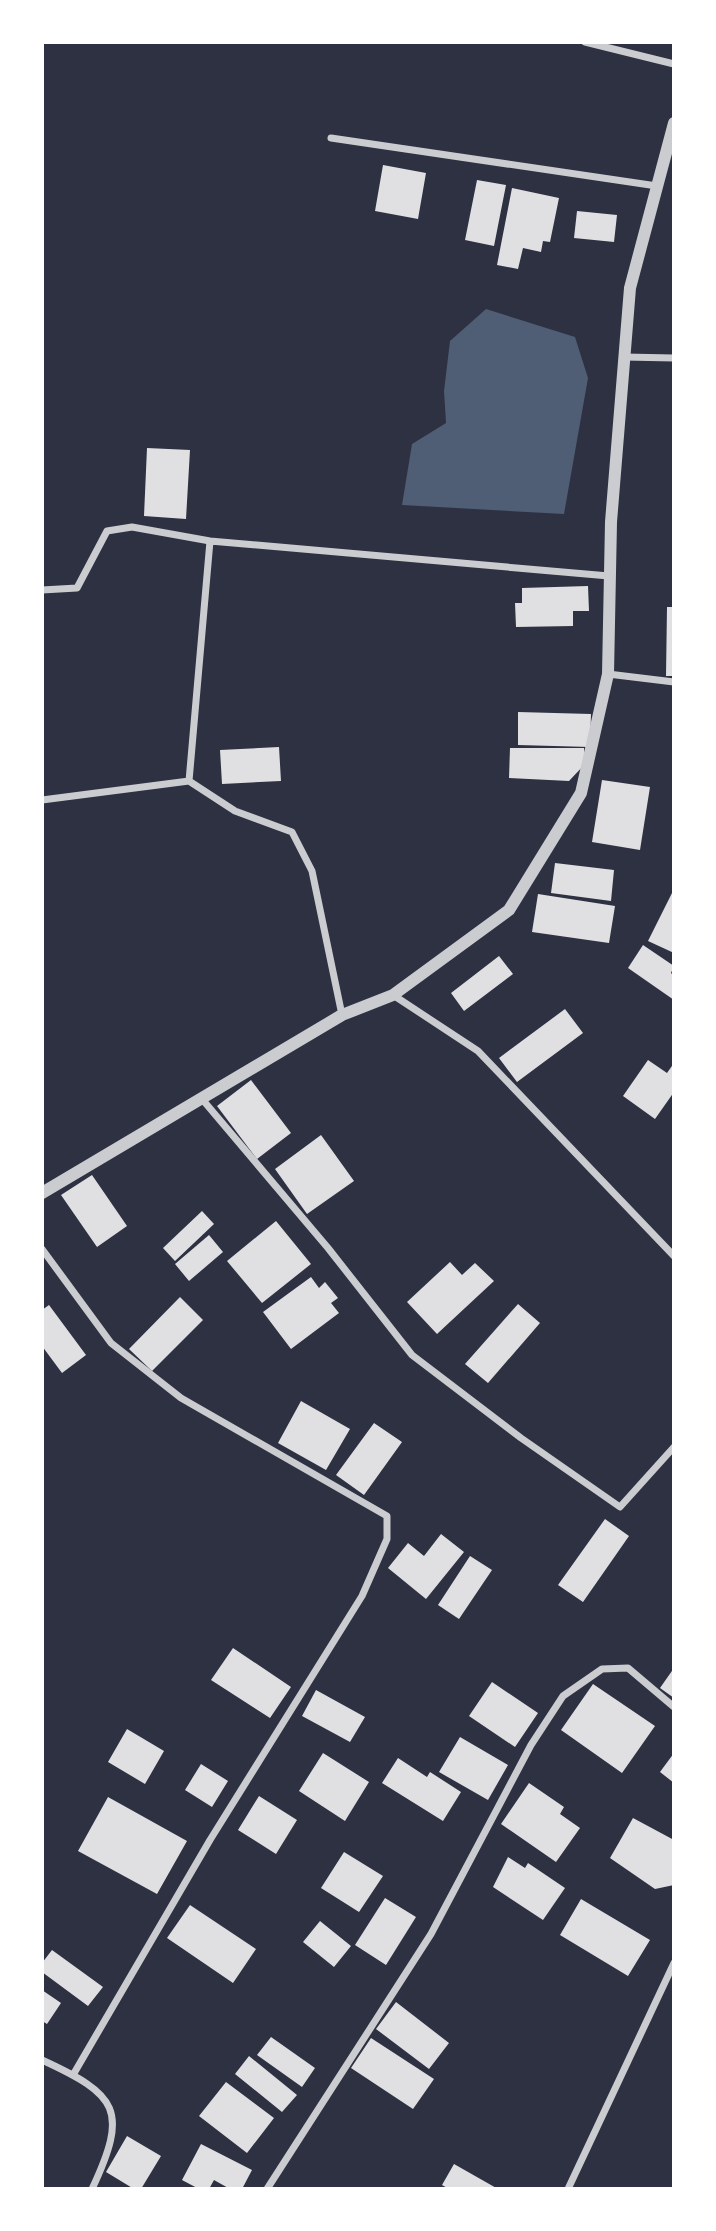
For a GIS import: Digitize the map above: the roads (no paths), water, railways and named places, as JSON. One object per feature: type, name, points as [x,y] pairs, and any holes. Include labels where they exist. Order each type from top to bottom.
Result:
[{"type":"street","points":[[585,42],[674,64]]},
{"type":"street","points":[[42,1193],[342,1015],[393,995],[509,909],[581,793],[608,674],[609,576],[630,288],[674,123]]},
{"type":"street","points":[[331,138],[657,186]]},
{"type":"street","points":[[624,358],[674,359]]},
{"type":"street","points":[[42,590],[77,588],[107,531],[132,527],[210,541],[609,576]]},
{"type":"street","points":[[189,781],[210,541]]},
{"type":"street","points":[[608,674],[674,682]]},
{"type":"street","points":[[42,800],[189,781],[236,811],[292,832],[313,871],[342,1015]]},
{"type":"street","points":[[393,995],[478,1051],[674,1256]]},
{"type":"street","points":[[202,1099],[328,1248],[412,1355],[521,1438],[620,1507],[674,1447]]},
{"type":"street","points":[[42,1249],[111,1343],[181,1398],[387,1516],[387,1539],[362,1596],[210,1840],[73,2075]]},
{"type":"street","points":[[267,2189],[431,1934],[531,1745],[563,1696],[601,1669],[628,1668],[674,1707]]},
{"type":"street","points":[[568,2189],[674,1963]]},
{"type":"street","points":[[42,2060],[99,2089],[111,2106],[114,2124],[105,2161],[92,2189]]},
{"type":"water","points":[[486,309],[575,337],[588,378],[564,514],[402,505],[412,444],[446,423],[444,391],[450,341]]}]
